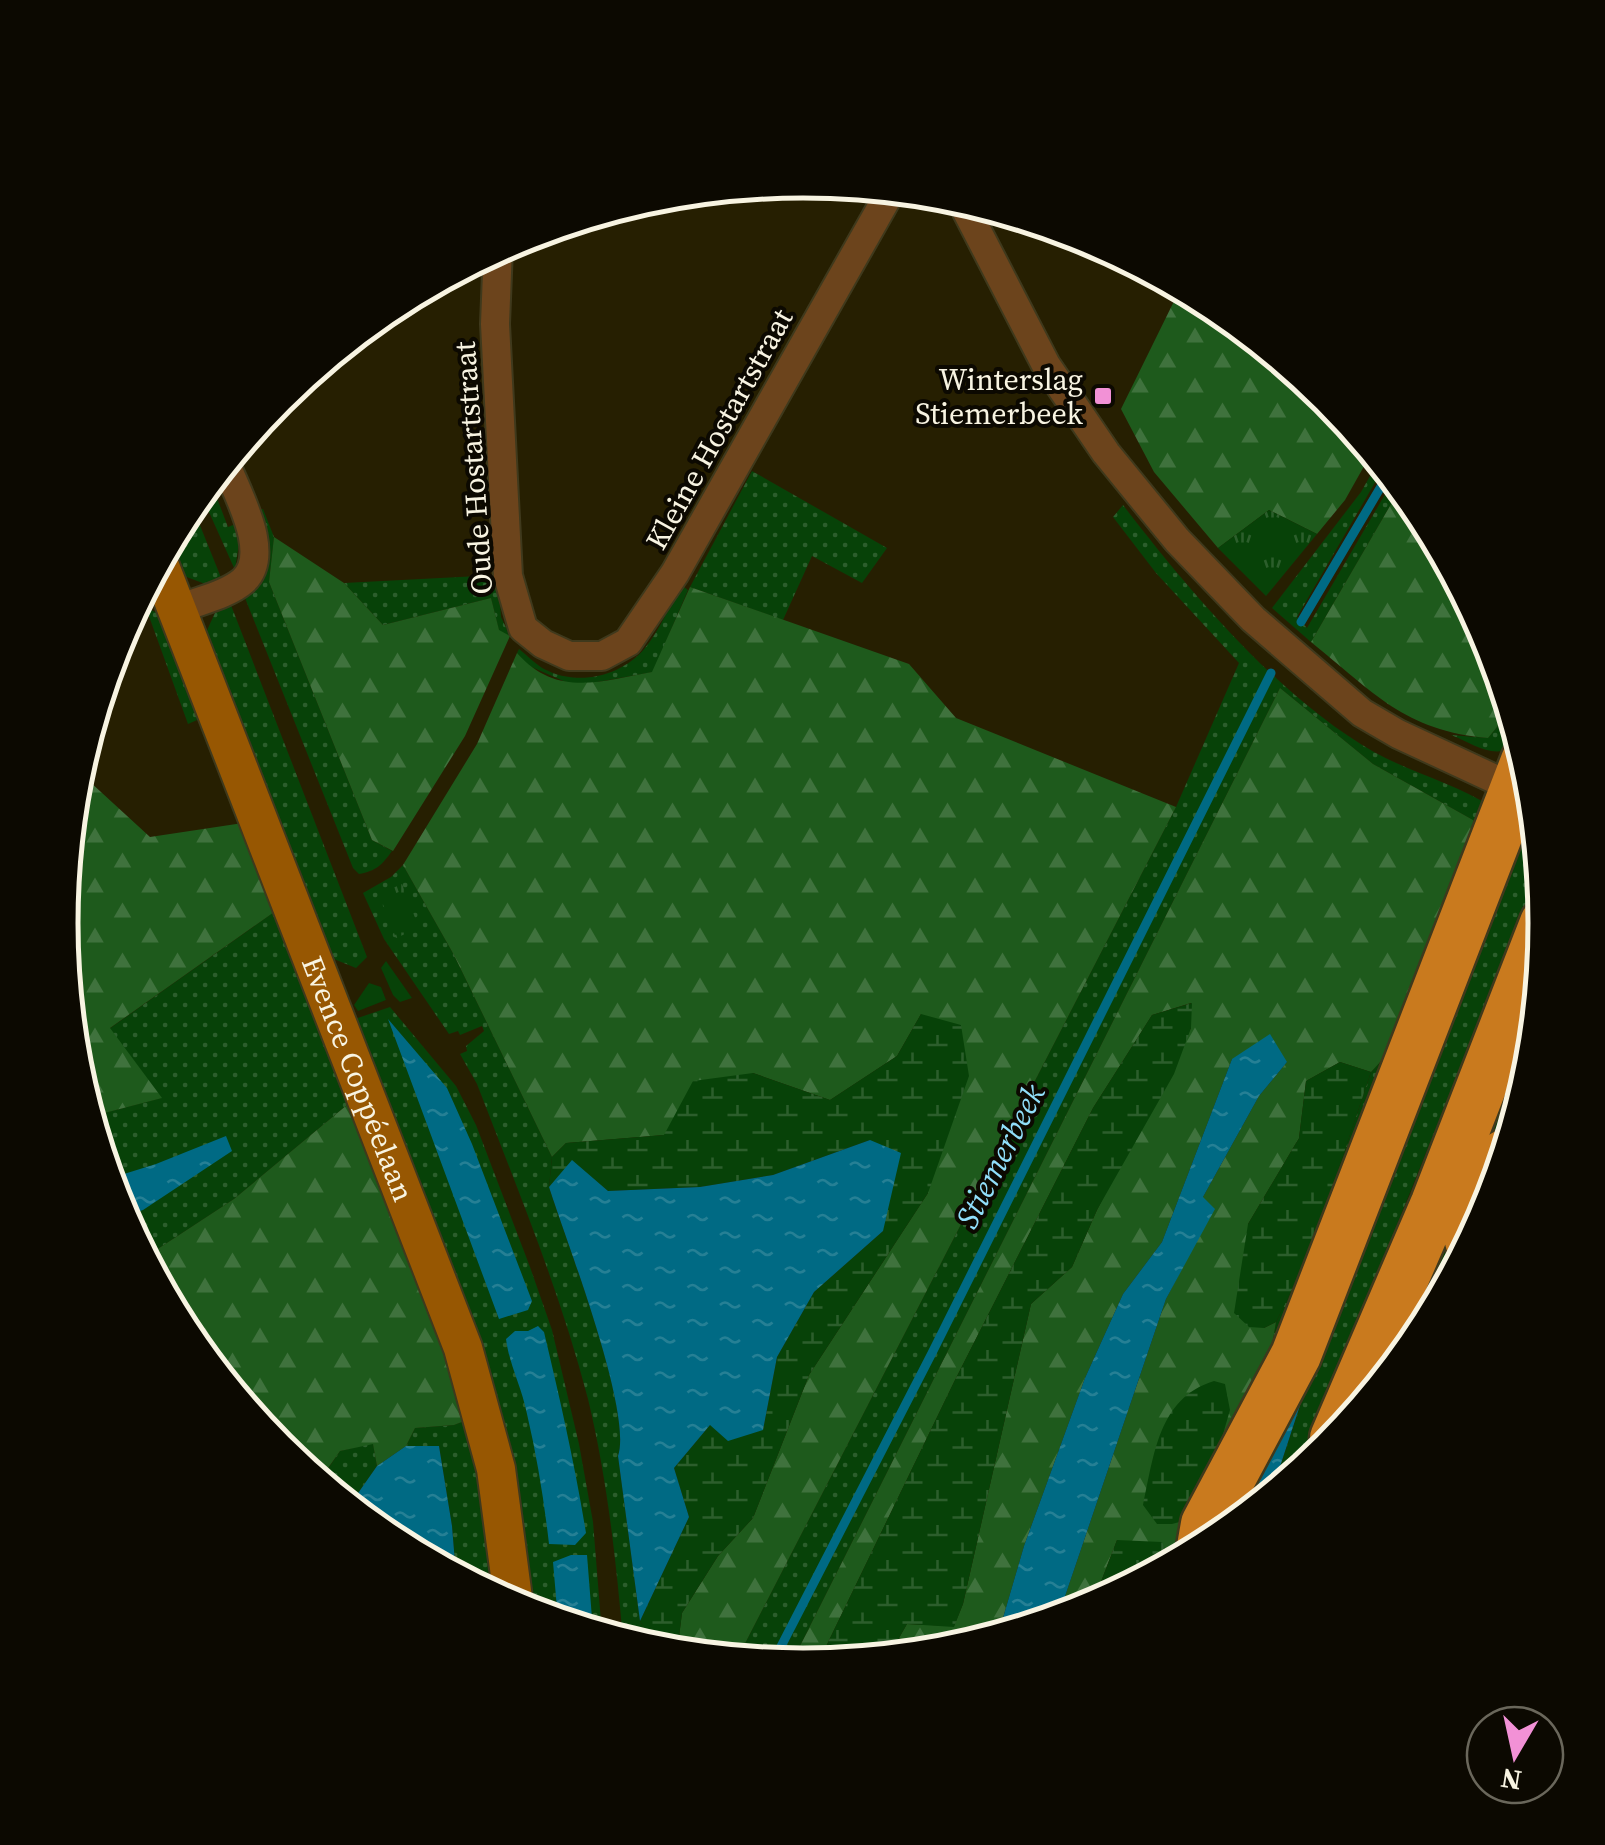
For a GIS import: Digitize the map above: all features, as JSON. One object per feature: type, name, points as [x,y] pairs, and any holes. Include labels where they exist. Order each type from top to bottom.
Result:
[{"type":"highway","points":[[1206,1524],[1296,1355],[1517,800]]},
{"type":"highway","points":[[1354,1393],[1436,1203],[1526,972]]},
{"type":"street","name":"Kleine Hostartstraat","points":[[568,656],[602,656],[628,642],[675,573],[884,203]]},
{"type":"street","points":[[970,217],[1046,364],[1106,453],[1177,540],[1253,619],[1362,713],[1398,734],[1513,778]]},
{"type":"street","name":"Oude Hostartstraat","points":[[497,265],[495,324],[508,576],[523,628],[543,644],[568,656]]},
{"type":"street","points":[[177,610],[232,587],[245,579],[252,565],[256,550],[252,532],[230,477]]},
{"type":"street","name":"Evence Coppéelaan","points":[[165,579],[463,1348],[496,1469],[512,1586]]},
{"type":"green space","points":[[1174,301],[1281,377],[1365,465],[1345,500],[1317,534],[1269,510],[1218,548],[1154,472],[1121,409]]},
{"type":"green space","points":[[752,471],[887,548],[862,583],[812,556],[783,620],[690,587]]},
{"type":"green space","points":[[1372,473],[1377,479],[1297,617],[1307,628],[1386,493],[1392,502],[1311,642],[1272,608]]},
{"type":"green space","points":[[216,496],[228,527],[238,523],[241,530],[235,570],[208,509]]},
{"type":"green space","points":[[1392,502],[1453,602],[1500,724],[1488,738],[1459,734],[1412,718],[1372,693],[1311,642]]},
{"type":"green space","points":[[1123,505],[1206,607],[1304,703],[1374,752],[1492,807],[1271,1351],[1276,1322],[1311,1251],[1371,1072],[1383,1059],[1473,820],[1373,764],[1280,688],[799,1648],[744,1645],[1176,807],[1239,663],[1156,573],[1113,517]]},
{"type":"green space","points":[[263,509],[274,537],[269,582],[372,840],[392,851],[378,867],[365,873],[359,874],[353,868],[243,593],[255,511]]},
{"type":"green space","points":[[1269,510],[1317,534],[1266,596],[1218,548]]},
{"type":"green space","points":[[199,522],[222,580],[208,585],[176,573],[173,564]]},
{"type":"green space","points":[[274,537],[344,583],[383,625],[491,598],[499,630],[510,636],[465,736],[393,851],[372,840],[269,582]]},
{"type":"green space","points":[[498,575],[501,617],[510,636],[499,631],[491,598],[383,625],[344,583]]},
{"type":"green space","points":[[681,585],[688,590],[653,672],[575,686],[527,665],[517,653],[519,649],[544,669],[571,677],[612,672],[645,648]]},
{"type":"green space","points":[[690,587],[909,664],[956,718],[1176,807],[744,1645],[679,1637],[682,1613],[718,1556],[753,1518],[809,1375],[928,1193],[921,1014],[897,1056],[830,1100],[753,1073],[664,1135],[566,1143],[552,1157],[454,955],[403,865],[477,744],[517,653],[532,667],[564,681],[598,682],[652,672]]},
{"type":"green space","points":[[229,600],[367,957],[356,968],[324,955],[203,639],[220,602]]},
{"type":"green space","points":[[149,609],[163,615],[204,717],[188,724]]},
{"type":"green space","points":[[1280,688],[1373,764],[1473,820],[1477,832],[1439,935],[1383,1059],[1371,1072],[1340,1062],[1306,1081],[1299,1138],[1248,1224],[1264,1328],[1276,1322],[1271,1351],[1194,1532],[1157,1554],[1117,1540],[1100,1583],[1064,1598],[1166,1299],[1186,1261],[1203,1197],[1259,1096],[1287,1062],[1232,1059],[1162,1242],[1123,1294],[1085,1378],[1024,1546],[1003,1619],[944,1634],[899,1638],[907,1624],[954,1626],[963,1604],[1031,1304],[1072,1267],[1097,1210],[1191,1028],[1191,1003],[1152,1015],[1093,1108],[826,1647],[799,1648]]},
{"type":"green space","points":[[1500,724],[1506,749],[1487,750],[1451,735],[1488,738]]},
{"type":"green space","points":[[91,783],[150,837],[243,823],[277,910],[110,1028],[162,1098],[103,1113],[91,1064],[79,970],[78,922],[79,875]]},
{"type":"green space","points":[[1521,840],[1527,902],[1311,1439],[1279,1470],[1311,1373]]},
{"type":"green space","points":[[403,865],[454,955],[552,1157],[549,1187],[596,1325],[616,1403],[618,1456],[640,1621],[646,1630],[621,1625],[606,1489],[577,1359],[522,1201],[477,1084],[460,1054],[484,1031],[482,1026],[460,1035],[458,1031],[449,1034],[384,939],[363,893]]},
{"type":"green space","points":[[402,884],[419,928],[396,938],[379,894]]},
{"type":"green space","points":[[277,910],[353,1100],[234,1199],[156,1250],[133,1200],[103,1113],[161,1098],[109,1029]]},
{"type":"green space","points":[[386,961],[412,998],[400,1002],[393,995],[381,968]]},
{"type":"green space","points":[[369,983],[381,987],[386,1000],[358,1011],[354,1005]]},
{"type":"green space","points":[[1192,1003],[1191,1028],[1174,1074],[1097,1210],[1072,1267],[1031,1304],[963,1604],[954,1627],[907,1624],[899,1638],[903,1640],[826,1647],[1093,1108],[1152,1015]]},
{"type":"green space","points":[[390,1007],[456,1086],[476,1125],[552,1330],[593,1522],[601,1619],[524,1591],[352,1020]]},
{"type":"green space","points":[[921,1014],[961,1025],[969,1076],[928,1193],[809,1375],[753,1518],[718,1556],[682,1613],[679,1637],[646,1630],[640,1621],[689,1517],[674,1468],[710,1425],[763,1430],[777,1357],[814,1292],[883,1231],[870,1140],[773,1175],[700,1187],[608,1191],[572,1161],[549,1187],[552,1157],[566,1143],[664,1135],[693,1081],[753,1073],[830,1100],[897,1056]]},
{"type":"green space","points":[[1518,1035],[1503,1111],[1444,1260],[1393,1342]]},
{"type":"green space","points":[[1340,1062],[1371,1072],[1311,1251],[1276,1322],[1264,1328],[1249,1327],[1234,1313],[1248,1224],[1299,1138],[1306,1081]]},
{"type":"green space","points":[[353,1100],[450,1357],[467,1420],[415,1428],[406,1446],[377,1466],[373,1444],[340,1451],[327,1470],[324,1468],[257,1401],[227,1364],[156,1250],[234,1199]]},
{"type":"green space","points":[[1214,1381],[1225,1384],[1230,1410],[1217,1455],[1191,1519],[1157,1524],[1143,1505],[1162,1431],[1181,1401],[1195,1389]]},
{"type":"green space","points":[[467,1420],[476,1450],[496,1579],[455,1558],[439,1446],[406,1446],[415,1428]]},
{"type":"green space","points":[[373,1443],[377,1466],[357,1495],[327,1470],[340,1451]]},
{"type":"green space","points":[[1117,1540],[1162,1542],[1165,1550],[1100,1583]]},
{"type":"water","points":[[388,1019],[447,1088],[532,1301],[528,1310],[499,1319]]},
{"type":"water","points":[[1270,1034],[1287,1062],[1259,1096],[1203,1197],[1215,1209],[1166,1299],[1064,1598],[1003,1619],[1024,1546],[1085,1378],[1123,1294],[1162,1242],[1232,1059]]},
{"type":"water","points":[[226,1136],[232,1151],[138,1212],[123,1174]]},
{"type":"water","points":[[870,1140],[901,1153],[883,1231],[814,1292],[777,1357],[763,1430],[728,1441],[710,1425],[674,1468],[689,1517],[640,1621],[618,1456],[616,1403],[596,1325],[549,1187],[572,1160],[608,1191],[700,1187],[773,1175]]},
{"type":"water","points":[[538,1326],[544,1332],[556,1382],[586,1533],[575,1545],[549,1544],[531,1430],[506,1339],[515,1331]]},
{"type":"water","points":[[1311,1372],[1279,1470],[1240,1500]]},
{"type":"water","points":[[406,1446],[439,1446],[455,1558],[357,1495],[377,1466]]},
{"type":"water","points":[[571,1555],[587,1555],[592,1616],[557,1604],[553,1562]]},
{"type":"waterway","name":"Stiemerbeek","points":[[1301,622],[1381,486]]},
{"type":"waterway","name":"Stiemerbeek","points":[[781,1647],[1271,673]]},
{"type":"place","name":"Winterslag Stiemerbeek","points":[[1103,396]]}]
